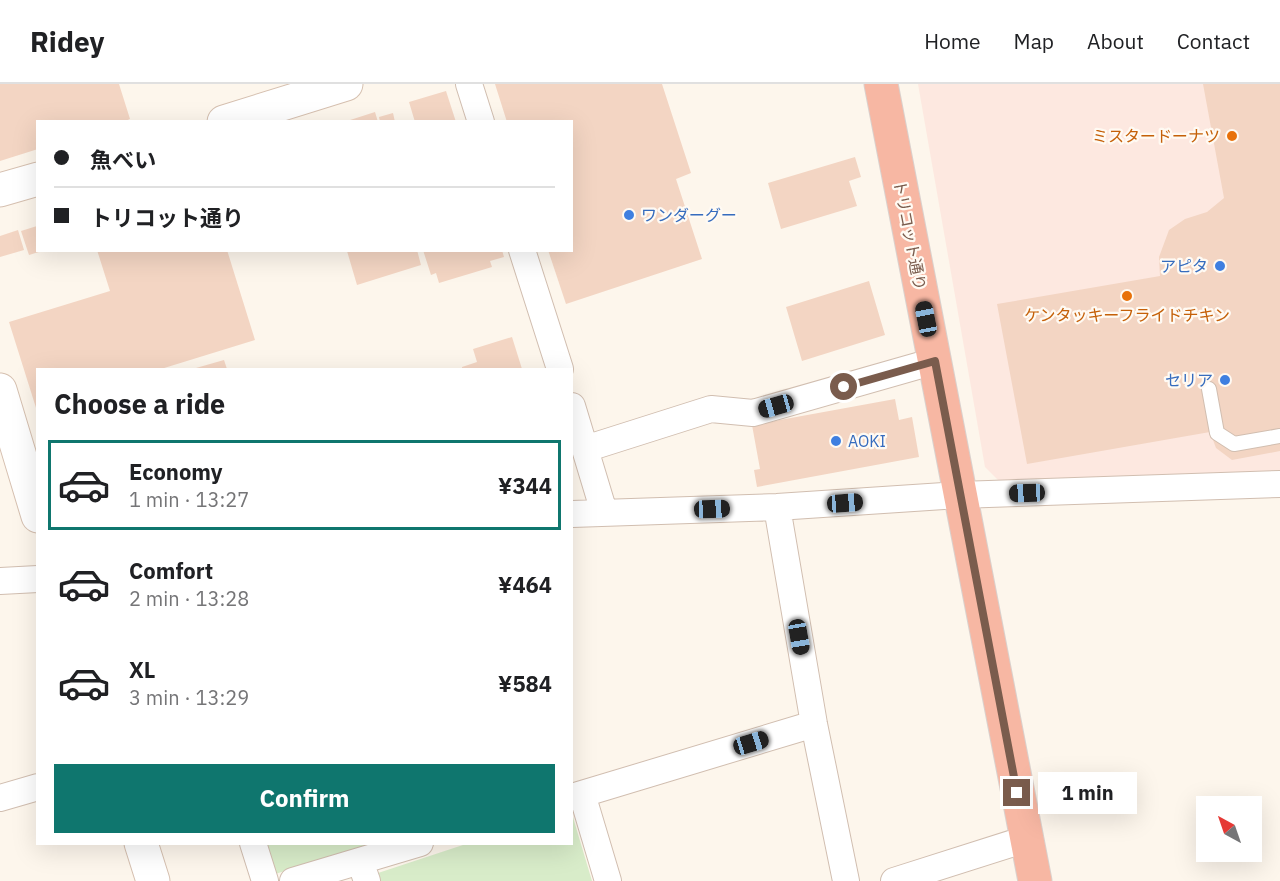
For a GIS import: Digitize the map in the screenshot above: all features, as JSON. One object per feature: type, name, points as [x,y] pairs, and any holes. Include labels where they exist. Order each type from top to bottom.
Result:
[{"type":"highway","name":"トリコット通り","points":[[880,84],[1035,881]]},
{"type":"street","points":[[230,120],[346,84]]},
{"type":"street","points":[[469,84],[480,120]]},
{"type":"street","points":[[0,190],[36,180]]},
{"type":"street","points":[[523,252],[560,368]]},
{"type":"street","points":[[585,449],[711,409],[753,413],[935,361]]},
{"type":"street","points":[[0,390],[36,509]]},
{"type":"street","points":[[573,409],[604,512]]},
{"type":"street","points":[[573,514],[777,507],[959,495],[1280,484]]},
{"type":"street","points":[[777,507],[814,724],[846,881]]},
{"type":"street","points":[[0,581],[36,579]]},
{"type":"street","points":[[608,881],[577,796],[814,724]]},
{"type":"street","points":[[0,798],[36,788]]},
{"type":"street","points":[[894,881],[1026,839]]},
{"type":"street","points":[[142,845],[153,881]]},
{"type":"street","points":[[253,845],[265,881]]},
{"type":"street","points":[[293,881],[364,871],[416,845]]},
{"type":"lane","points":[[1209,389],[1217,433],[1234,444],[1280,436]]},
{"type":"shaded area","points":[[918,84],[1280,84],[1280,472],[999,481],[985,467]]},
{"type":"green space","points":[[573,817],[592,881],[377,881],[375,874],[463,845],[573,845]]},
{"type":"green space","points":[[261,845],[369,845],[272,875]]},
{"type":"building","points":[[0,84],[119,84],[130,119],[36,120],[36,150],[0,161]]},
{"type":"building","name":"ワンダーグー","points":[[495,84],[662,84],[691,173],[676,179],[702,259],[566,304],[549,252],[573,252],[573,120],[506,120]]},
{"type":"building","name":"アピタ","points":[[1203,84],[1280,84],[1280,451],[1232,460],[1216,448],[1210,432],[1027,464],[997,304],[1160,276],[1159,257],[1169,230],[1185,219],[1207,212],[1224,198]]},
{"type":"building","points":[[446,91],[455,120],[414,120],[409,102]]},
{"type":"building","points":[[375,112],[377,120],[350,120]]},
{"type":"building","points":[[393,113],[395,120],[380,120],[379,117]]},
{"type":"building","points":[[855,157],[861,177],[849,181],[857,206],[781,229],[768,183]]},
{"type":"building","points":[[36,226],[36,252],[39,252],[29,255],[21,231]]},
{"type":"building","points":[[18,230],[24,250],[0,257],[0,236]]},
{"type":"building","points":[[98,252],[228,252],[255,340],[164,368],[36,368],[36,408],[9,322],[110,291]]},
{"type":"building","points":[[347,252],[418,252],[421,265],[357,285]]},
{"type":"building","points":[[424,252],[503,252],[504,257],[490,261],[492,267],[439,283],[436,273],[431,275]]},
{"type":"building","points":[[869,281],[885,335],[802,361],[786,307]]},
{"type":"building","points":[[512,337],[522,368],[462,368],[477,362],[473,349]]},
{"type":"building","points":[[224,360],[227,368],[196,368]]},
{"type":"building","name":"AOKI","points":[[895,399],[899,420],[912,417],[919,457],[757,487],[754,470],[760,469],[752,425]]},
{"type":"place","name":"ミスタードーナツ","points":[[1232,136]]},
{"type":"place","name":"ワンダーグー","points":[[629,215]]},
{"type":"place","name":"アピタ","points":[[1220,266]]},
{"type":"place","name":"ケンタッキーフライドチキン","points":[[1127,296]]},
{"type":"place","name":"セリア","points":[[1225,380]]},
{"type":"place","name":"AOKI","points":[[836,441]]},
{"type":"route","points":[[844,387],[935,361],[1017,793]]}]
